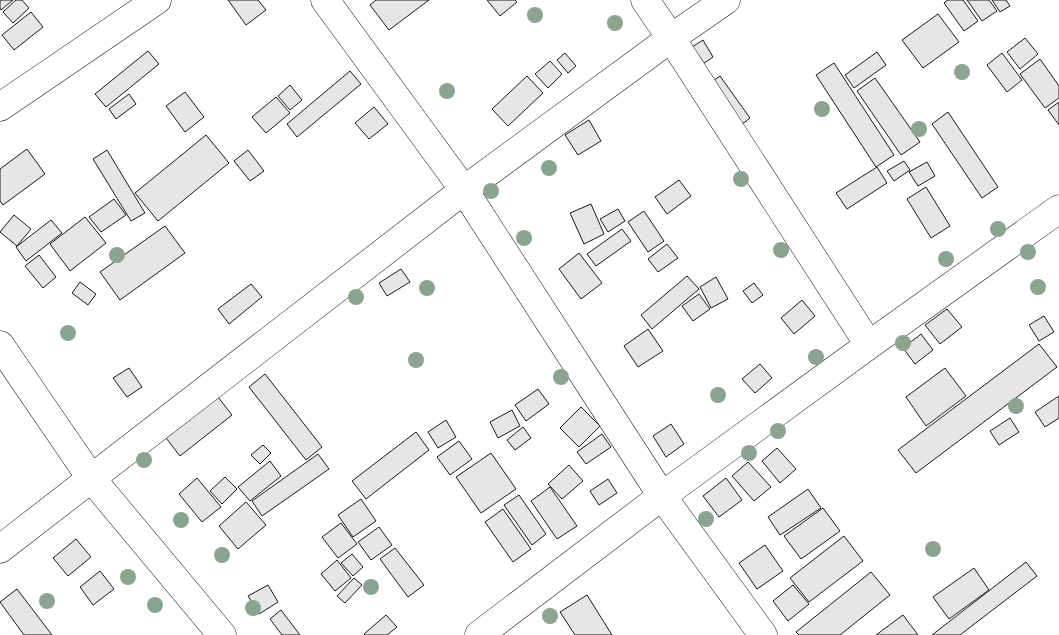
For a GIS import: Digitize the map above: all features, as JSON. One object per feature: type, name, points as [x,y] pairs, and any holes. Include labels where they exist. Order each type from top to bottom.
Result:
[{"type":"street","points":[[0,107],[157,0]]},
{"type":"street","points":[[325,0],[464,190],[662,496],[763,635]]},
{"type":"street","points":[[645,0],[869,345]]},
{"type":"street","points":[[0,549],[464,190],[671,38],[726,0]]},
{"type":"street","points":[[479,635],[662,496],[1059,209]]},
{"type":"street","points":[[0,345],[91,478],[222,635]]},
{"type":"building","points":[[0,0],[13,0],[1,10]]},
{"type":"building","points":[[16,0],[22,0],[29,8],[13,23],[3,12]]},
{"type":"building","points":[[228,0],[258,0],[266,10],[246,25]]},
{"type":"building","points":[[376,0],[429,0],[389,30],[370,5]]},
{"type":"building","points":[[487,0],[515,0],[517,2],[500,16]]},
{"type":"building","points":[[948,0],[963,0],[978,21],[964,31],[944,3]]},
{"type":"building","points":[[967,0],[989,0],[997,11],[982,21]]},
{"type":"building","points":[[992,0],[1006,0],[1010,6],[1000,12]]},
{"type":"building","points":[[31,12],[43,27],[14,50],[2,35]]},
{"type":"building","points":[[938,14],[959,42],[923,68],[902,40]]},
{"type":"building","points":[[1025,38],[1038,54],[1020,69],[1007,52]]},
{"type":"building","points":[[703,40],[713,57],[694,70],[683,53]]},
{"type":"building","points":[[148,51],[159,64],[106,107],[95,94]]},
{"type":"building","points":[[877,52],[886,65],[854,88],[845,75]]},
{"type":"building","points":[[565,53],[576,66],[568,73],[557,60]]},
{"type":"building","points":[[1002,53],[1022,80],[1007,92],[987,65]]},
{"type":"building","points":[[1040,59],[1059,86],[1059,98],[1045,108],[1020,74]]},
{"type":"building","points":[[550,61],[562,74],[548,88],[535,74]]},
{"type":"building","points":[[834,63],[894,155],[876,167],[816,75]]},
{"type":"building","points":[[350,71],[361,84],[297,137],[287,124]]},
{"type":"building","points":[[527,76],[543,93],[508,126],[492,109]]},
{"type":"building","points":[[720,76],[750,118],[737,128],[707,85]]},
{"type":"building","points":[[875,78],[920,142],[901,155],[857,91]]},
{"type":"building","points":[[290,85],[302,100],[290,110],[278,96]]},
{"type":"building","points":[[185,92],[204,117],[185,132],[166,106]]},
{"type":"building","points":[[129,94],[136,104],[116,119],[109,109]]},
{"type":"building","points":[[276,97],[290,113],[266,133],[252,117]]},
{"type":"building","points":[[1059,102],[1059,125],[1048,110]]},
{"type":"building","points":[[374,107],[388,124],[369,139],[355,123]]},
{"type":"building","points":[[948,112],[998,187],[982,198],[932,124]]},
{"type":"building","points":[[589,120],[601,141],[578,155],[565,135]]},
{"type":"building","points":[[206,135],[229,163],[158,221],[135,193]]},
{"type":"building","points":[[27,149],[45,174],[3,205],[0,201],[0,169]]},
{"type":"building","points":[[107,150],[145,213],[131,221],[93,159]]},
{"type":"building","points":[[248,150],[264,171],[250,181],[234,161]]},
{"type":"building","points":[[904,161],[910,170],[894,181],[887,171]]},
{"type":"building","points":[[927,162],[935,176],[918,186],[909,172]]},
{"type":"building","points":[[877,167],[887,183],[847,209],[836,193]]},
{"type":"building","points":[[679,180],[691,196],[667,214],[655,197]]},
{"type":"building","points":[[926,187],[950,226],[931,238],[907,199]]},
{"type":"building","points":[[114,199],[126,215],[101,232],[89,217]]},
{"type":"building","points":[[591,204],[604,234],[584,244],[570,213]]},
{"type":"building","points":[[618,209],[625,221],[608,232],[600,219]]},
{"type":"building","points":[[644,211],[664,241],[648,252],[628,222]]},
{"type":"building","points":[[14,215],[31,229],[17,246],[0,232]]},
{"type":"building","points":[[85,217],[106,243],[70,271],[50,244]]},
{"type":"building","points":[[51,220],[62,233],[26,261],[16,247]]},
{"type":"building","points":[[165,226],[185,253],[120,300],[100,272]]},
{"type":"building","points":[[622,229],[631,241],[596,266],[587,254]]},
{"type":"building","points":[[667,244],[678,258],[658,272],[648,259]]},
{"type":"building","points":[[579,253],[602,283],[581,299],[559,269]]},
{"type":"building","points":[[39,255],[56,277],[43,288],[25,266]]},
{"type":"building","points":[[401,269],[410,282],[387,296],[379,283]]},
{"type":"building","points":[[687,276],[699,289],[652,329],[641,315]]},
{"type":"building","points":[[716,277],[728,299],[711,308],[700,287]]},
{"type":"building","points":[[80,282],[96,294],[88,305],[72,293]]},
{"type":"building","points":[[754,283],[763,295],[752,303],[743,291]]},
{"type":"building","points":[[251,284],[262,297],[229,324],[218,309]]},
{"type":"building","points":[[699,294],[710,309],[693,321],[682,306]]},
{"type":"building","points":[[802,300],[815,316],[794,334],[781,318]]},
{"type":"building","points":[[947,309],[962,327],[940,344],[925,325]]},
{"type":"building","points":[[1044,316],[1054,332],[1039,341],[1029,325]]},
{"type":"building","points":[[648,329],[663,351],[638,367],[624,346]]},
{"type":"building","points":[[921,334],[933,350],[915,364],[903,348]]},
{"type":"building","points":[[1039,344],[1057,367],[916,473],[898,450]]},
{"type":"building","points":[[760,364],[772,378],[755,393],[742,379]]},
{"type":"building","points":[[129,368],[142,387],[127,397],[113,378]]},
{"type":"building","points":[[945,368],[966,396],[926,426],[906,397]]},
{"type":"building","points":[[265,374],[322,447],[306,460],[249,387]]},
{"type":"building","points":[[538,389],[549,404],[526,421],[515,405]]},
{"type":"building","points":[[1059,396],[1059,418],[1045,427],[1035,412]]},
{"type":"building","points":[[218,397],[232,415],[180,456],[166,438]]},
{"type":"building","points":[[581,407],[600,426],[579,447],[560,428]]},
{"type":"building","points":[[512,410],[520,426],[498,438],[490,422]]},
{"type":"building","points":[[1010,418],[1019,432],[999,445],[990,431]]},
{"type":"building","points":[[446,420],[456,437],[438,448],[428,432]]},
{"type":"building","points":[[671,424],[684,444],[666,457],[653,436]]},
{"type":"building","points":[[523,427],[531,438],[515,450],[507,440]]},
{"type":"building","points":[[416,432],[429,450],[366,499],[352,481]]},
{"type":"building","points":[[602,434],[611,447],[586,464],[577,452]]},
{"type":"building","points":[[459,441],[472,459],[450,475],[437,457]]},
{"type":"building","points":[[263,445],[271,453],[260,464],[251,455]]},
{"type":"building","points":[[777,448],[796,469],[780,483],[762,461]]},
{"type":"building","points":[[491,453],[516,489],[481,513],[456,477]]},
{"type":"building","points":[[318,454],[329,469],[262,516],[252,501]]},
{"type":"building","points":[[270,461],[281,476],[250,501],[238,487]]},
{"type":"building","points":[[748,462],[771,487],[754,501],[732,476]]},
{"type":"building","points":[[569,465],[583,481],[562,499],[548,484]]},
{"type":"building","points":[[225,477],[237,489],[222,504],[210,491]]},
{"type":"building","points":[[197,478],[221,507],[202,522],[179,494]]},
{"type":"building","points":[[726,478],[742,500],[719,517],[703,496]]},
{"type":"building","points":[[608,479],[617,493],[599,505],[590,491]]},
{"type":"building","points":[[550,487],[577,526],[557,539],[531,501]]},
{"type":"building","points":[[808,489],[821,508],[780,535],[768,517]]},
{"type":"building","points":[[519,495],[546,534],[532,545],[504,505]]},
{"type":"building","points":[[361,499],[376,521],[353,537],[338,515]]},
{"type":"building","points":[[246,502],[266,525],[238,549],[219,526]]},
{"type":"building","points":[[823,508],[840,531],[801,559],[784,536]]},
{"type":"building","points":[[503,509],[531,549],[513,562],[485,522]]},
{"type":"building","points":[[341,523],[357,544],[338,558],[322,537]]},
{"type":"building","points":[[379,527],[392,545],[371,560],[358,542]]},
{"type":"building","points":[[844,536],[863,561],[809,602],[790,578]]},
{"type":"building","points":[[76,539],[91,557],[68,576],[53,558]]},
{"type":"building","points":[[765,545],[783,571],[757,589],[739,563]]},
{"type":"building","points":[[395,548],[424,585],[408,597],[380,559]]},
{"type":"building","points":[[352,554],[363,567],[353,576],[341,563]]},
{"type":"building","points":[[337,560],[351,578],[335,591],[321,574]]},
{"type":"building","points":[[1026,562],[1037,576],[960,635],[932,635]]},
{"type":"building","points":[[974,568],[989,590],[949,619],[933,597]]},
{"type":"building","points":[[100,571],[114,589],[93,605],[80,587]]},
{"type":"building","points":[[871,572],[890,595],[840,635],[799,635],[796,632]]},
{"type":"building","points":[[354,578],[362,585],[345,603],[337,596]]},
{"type":"building","points":[[268,585],[278,602],[259,614],[248,596]]},
{"type":"building","points":[[793,585],[809,604],[788,621],[773,601]]},
{"type":"building","points":[[17,589],[52,635],[24,635],[0,602]]},
{"type":"building","points":[[587,595],[612,635],[575,635],[560,612]]},
{"type":"building","points":[[281,610],[300,635],[282,635],[270,619]]},
{"type":"building","points":[[386,615],[397,627],[387,635],[364,634]]},
{"type":"building","points":[[903,615],[918,635],[876,635]]}]
